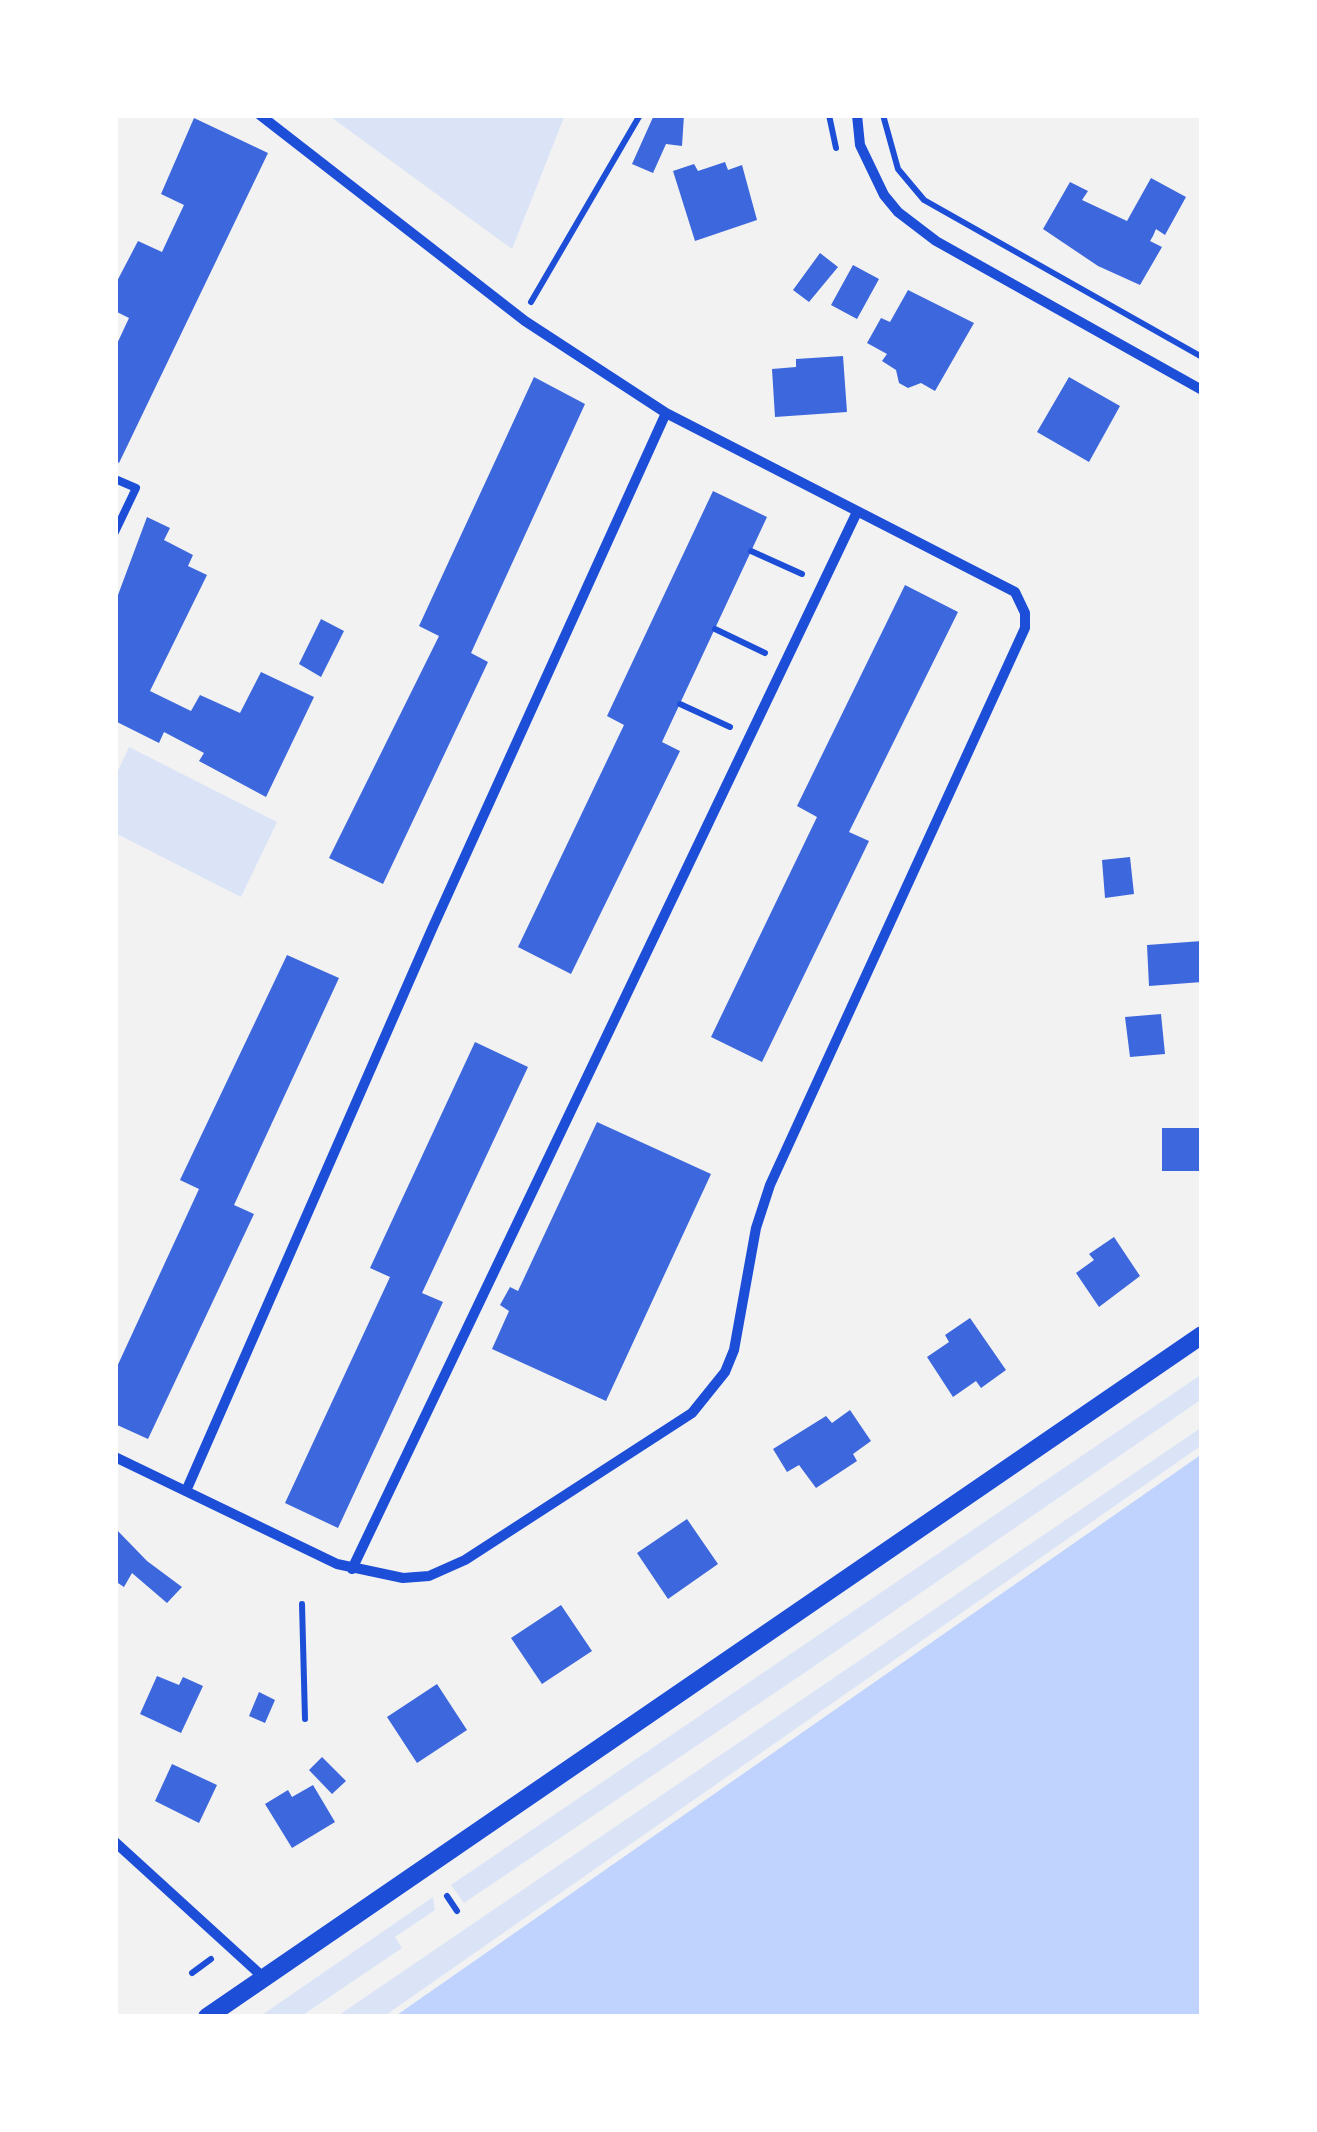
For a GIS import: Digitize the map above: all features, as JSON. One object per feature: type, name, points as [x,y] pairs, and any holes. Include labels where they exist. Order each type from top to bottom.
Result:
[{"type":"street","points":[[115,1457],[352,1569],[416,1577],[465,1560],[682,1421],[725,1372],[739,1330],[756,1228],[770,1185],[1025,628],[1026,613],[1015,592],[666,413],[521,318],[260,115]]},
{"type":"street","points":[[857,115],[860,145],[884,195],[898,212],[936,241],[1202,390]]},
{"type":"street","points":[[186,1491],[432,929],[666,413]]},
{"type":"street","points":[[352,1569],[857,512]]},
{"type":"street","points":[[207,2017],[1202,1335]]},
{"type":"street","points":[[115,1842],[263,1977]]},
{"type":"lane","points":[[115,478],[136,488],[115,532]]},
{"type":"path","points":[[521,318],[640,115]]},
{"type":"path","points":[[883,115],[898,168],[924,200],[1202,358]]},
{"type":"path","points":[[751,552],[802,574]]},
{"type":"path","points":[[714,629],[764,653]]},
{"type":"path","points":[[680,704],[730,727]]},
{"type":"path","points":[[302,1604],[304,1720]]},
{"type":"path","points":[[447,1896],[457,1911]]},
{"type":"shaded area","points":[[328,115],[565,115],[512,249]]},
{"type":"shaded area","points":[[129,747],[277,822],[241,897],[115,833],[115,777]]},
{"type":"shaded area","points":[[1202,1374],[1202,1399],[813,1667],[464,1903],[451,1885]]},
{"type":"shaded area","points":[[1202,1427],[1202,1445],[383,2017],[336,2017]]},
{"type":"shaded area","points":[[433,1897],[435,1910],[395,1937],[402,1948],[300,2017],[259,2017]]},
{"type":"water","points":[[1202,1454],[1202,2017],[394,2017]]},
{"type":"building","points":[[654,115],[684,115],[682,146],[666,144],[653,173],[632,164]]},
{"type":"building","points":[[194,118],[268,153],[119,463],[115,461],[115,348],[129,318],[115,311],[115,285],[138,241],[162,252],[184,205],[161,194]]},
{"type":"building","points":[[725,162],[728,170],[742,165],[757,220],[695,241],[673,171],[694,164],[698,171]]},
{"type":"building","points":[[1151,178],[1186,197],[1165,235],[1156,229],[1150,241],[1162,247],[1140,285],[1098,266],[1043,229],[1070,182],[1088,191],[1082,200],[1127,221]]},
{"type":"building","points":[[820,253],[838,267],[809,302],[793,290]]},
{"type":"building","points":[[853,265],[879,279],[857,319],[831,305]]},
{"type":"building","points":[[908,290],[974,323],[935,391],[921,383],[908,388],[899,383],[896,370],[882,361],[887,354],[867,343],[881,318],[890,322]]},
{"type":"building","points":[[843,356],[847,412],[775,417],[772,369],[796,367],[796,359]]},
{"type":"building","points":[[534,377],[585,404],[471,653],[488,662],[383,884],[329,858],[439,636],[419,626]]},
{"type":"building","points":[[1069,377],[1120,406],[1089,462],[1037,432]]},
{"type":"building","points":[[713,491],[767,517],[662,742],[680,751],[571,974],[518,947],[624,725],[607,716]]},
{"type":"building","points":[[147,517],[170,528],[164,540],[193,555],[188,566],[207,575],[150,691],[191,711],[200,695],[240,713],[261,672],[314,697],[266,797],[199,761],[204,753],[164,732],[159,743],[115,721],[115,603]]},
{"type":"building","points":[[905,585],[958,612],[849,832],[869,841],[762,1062],[711,1037],[817,817],[797,806]]},
{"type":"building","points":[[321,619],[344,631],[321,677],[299,664]]},
{"type":"building","points":[[1130,857],[1134,894],[1105,898],[1102,860]]},
{"type":"building","points":[[1202,941],[1202,982],[1149,986],[1147,945]]},
{"type":"building","points":[[287,955],[339,978],[234,1205],[254,1214],[148,1439],[115,1424],[115,1371],[199,1189],[180,1180]]},
{"type":"building","points":[[1161,1014],[1165,1054],[1130,1057],[1125,1017]]},
{"type":"building","points":[[475,1042],[528,1067],[422,1293],[443,1302],[338,1528],[285,1503],[390,1277],[370,1268]]},
{"type":"building","points":[[597,1122],[711,1174],[606,1401],[492,1349],[509,1311],[500,1305],[510,1287],[518,1291]]},
{"type":"building","points":[[1162,1128],[1202,1128],[1202,1171],[1162,1171]]},
{"type":"building","points":[[1114,1237],[1140,1276],[1099,1307],[1076,1273],[1094,1260],[1089,1254]]},
{"type":"building","points":[[970,1318],[1006,1370],[981,1388],[976,1381],[953,1397],[927,1357],[949,1342],[945,1335]]},
{"type":"building","points":[[850,1410],[871,1441],[853,1454],[857,1461],[816,1488],[799,1465],[787,1472],[773,1449],[826,1416],[832,1423]]},
{"type":"building","points":[[687,1519],[718,1564],[668,1599],[637,1553]]},
{"type":"building","points":[[115,1528],[147,1561],[182,1587],[167,1603],[132,1573],[124,1587],[115,1581]]},
{"type":"building","points":[[561,1605],[592,1651],[542,1684],[511,1638]]},
{"type":"building","points":[[157,1676],[179,1685],[183,1677],[203,1686],[181,1733],[140,1714]]},
{"type":"building","points":[[437,1684],[467,1730],[417,1763],[387,1717]]},
{"type":"building","points":[[259,1692],[275,1700],[265,1723],[249,1716]]},
{"type":"building","points":[[322,1757],[346,1781],[332,1794],[309,1770]]},
{"type":"building","points":[[172,1764],[217,1785],[199,1823],[155,1801]]},
{"type":"building","points":[[313,1785],[335,1822],[292,1848],[265,1804],[288,1790],[292,1797]]}]
